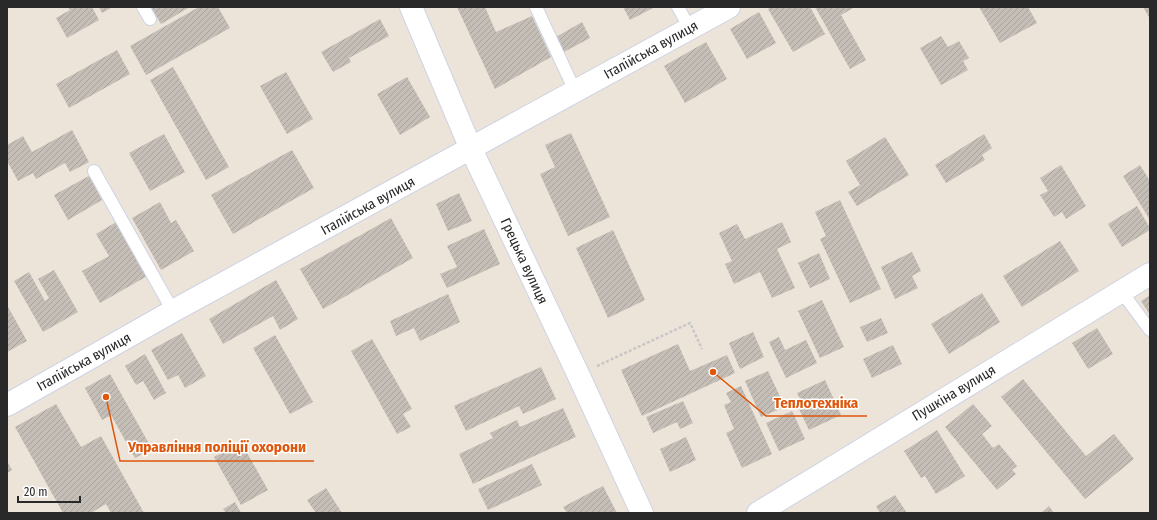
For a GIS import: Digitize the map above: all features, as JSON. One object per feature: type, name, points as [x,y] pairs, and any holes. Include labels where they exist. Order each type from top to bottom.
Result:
[{"type":"street","name":"Грецька вулиця","points":[[411,7],[471,149],[642,513]]},
{"type":"street","name":"Італійська вулиця","points":[[7,405],[173,311],[728,7]]},
{"type":"street","name":"Пушкіна вулиця","points":[[758,513],[1150,274]]},
{"type":"lane","points":[[143,7],[150,20]]},
{"type":"lane","points":[[536,7],[575,92]]},
{"type":"lane","points":[[678,7],[690,28]]},
{"type":"lane","points":[[94,171],[173,311]]},
{"type":"lane","points":[[1121,291],[1150,330]]},
{"type":"path","points":[[578,374],[690,323],[702,349]]},
{"type":"building","points":[[68,7],[92,7],[99,20],[67,38],[56,18],[70,10]]},
{"type":"building","points":[[99,7],[113,7],[102,13]]},
{"type":"building","points":[[151,7],[190,7],[161,24]]},
{"type":"building","points":[[199,7],[218,7],[230,28],[146,75],[130,46]]},
{"type":"building","points":[[457,7],[485,7],[496,32],[532,16],[551,57],[495,89]]},
{"type":"building","points":[[623,7],[655,7],[630,20]]},
{"type":"building","points":[[771,7],[810,7],[825,34],[793,52],[768,9]]},
{"type":"building","points":[[815,7],[855,7],[841,15],[866,60],[850,69]]},
{"type":"building","points":[[979,7],[1028,7],[1037,23],[1000,43]]},
{"type":"building","points":[[1143,7],[1150,7],[1150,19]]},
{"type":"building","points":[[759,12],[776,43],[747,59],[730,29]]},
{"type":"building","points":[[380,19],[389,36],[349,58],[351,62],[333,72],[321,52]]},
{"type":"building","points":[[582,22],[590,38],[564,52],[556,37]]},
{"type":"building","points":[[941,36],[948,47],[959,41],[969,58],[963,61],[968,70],[941,85],[920,48]]},
{"type":"building","points":[[706,42],[727,79],[685,103],[664,66]]},
{"type":"building","points":[[117,50],[130,74],[69,108],[56,84]]},
{"type":"building","points":[[173,67],[229,167],[206,180],[150,80]]},
{"type":"building","points":[[286,72],[313,119],[287,134],[260,86]]},
{"type":"building","points":[[407,77],[430,117],[400,135],[377,94]]},
{"type":"building","points":[[72,130],[89,162],[70,172],[65,163],[36,179],[33,173],[18,181],[7,161],[7,145],[23,136],[32,152]]},
{"type":"building","points":[[571,133],[610,217],[568,236],[540,174],[555,167],[545,145]]},
{"type":"building","points":[[164,134],[185,172],[150,191],[129,153]]},
{"type":"building","points":[[984,134],[992,148],[982,155],[985,160],[946,183],[935,165]]},
{"type":"building","points":[[885,137],[909,175],[857,206],[848,192],[860,185],[846,161]]},
{"type":"building","points":[[292,150],[314,188],[233,234],[211,195]]},
{"type":"building","points":[[1061,165],[1086,206],[1066,219],[1062,212],[1054,217],[1040,195],[1048,191],[1040,178]]},
{"type":"building","points":[[1140,165],[1150,181],[1150,220],[1123,176]]},
{"type":"building","points":[[89,176],[102,200],[68,220],[54,195]]},
{"type":"building","points":[[459,193],[472,221],[448,231],[436,204]]},
{"type":"building","points":[[840,200],[881,289],[850,303],[820,239],[826,236],[815,212]]},
{"type":"building","points":[[160,202],[171,223],[176,220],[194,251],[161,270],[132,218]]},
{"type":"building","points":[[1137,206],[1150,230],[1122,247],[1108,224]]},
{"type":"building","points":[[391,218],[413,258],[323,309],[300,269]]},
{"type":"building","points":[[118,221],[149,275],[100,303],[82,271],[109,256],[96,234]]},
{"type":"building","points":[[782,222],[791,242],[777,249],[795,288],[772,298],[760,272],[734,284],[725,264],[732,261],[719,233],[737,224],[745,239]]},
{"type":"building","points":[[484,229],[500,264],[447,288],[440,274],[457,267],[447,246]]},
{"type":"building","points":[[613,230],[645,300],[608,318],[576,248]]},
{"type":"building","points":[[1060,241],[1079,271],[1022,307],[1003,276]]},
{"type":"building","points":[[912,252],[921,271],[912,276],[918,288],[895,299],[881,267]]},
{"type":"building","points":[[819,253],[830,279],[810,288],[798,263]]},
{"type":"building","points":[[54,270],[78,312],[43,332],[14,281],[29,272],[45,301],[49,298],[38,279]]},
{"type":"building","points":[[276,280],[298,319],[280,330],[273,316],[223,344],[209,319]]},
{"type":"building","points":[[982,293],[1000,322],[949,354],[931,324]]},
{"type":"building","points":[[448,294],[460,322],[420,341],[414,328],[396,336],[390,321]]},
{"type":"building","points":[[1150,295],[1150,315],[1141,301]]},
{"type":"building","points":[[822,300],[844,347],[820,358],[798,311]]},
{"type":"building","points":[[7,305],[27,341],[7,352]]},
{"type":"building","points":[[881,318],[888,333],[867,342],[860,327]]},
{"type":"building","points":[[1097,328],[1113,354],[1088,369],[1072,343]]},
{"type":"building","points":[[753,332],[764,357],[740,369],[729,343]]},
{"type":"building","points":[[182,333],[206,376],[185,388],[178,375],[168,380],[151,350]]},
{"type":"building","points":[[275,335],[313,402],[290,414],[253,348]]},
{"type":"building","points":[[779,337],[785,350],[806,340],[817,363],[786,378],[769,342]]},
{"type":"building","points":[[372,339],[412,409],[403,414],[411,427],[397,434],[351,351]]},
{"type":"building","points":[[678,344],[690,371],[727,355],[735,373],[642,416],[621,370]]},
{"type":"building","points":[[893,345],[902,364],[872,378],[863,359]]},
{"type":"building","points":[[145,354],[166,393],[154,400],[143,381],[136,385],[125,366]]},
{"type":"building","points":[[541,367],[556,399],[523,414],[519,406],[466,431],[454,406]]},
{"type":"building","points":[[768,371],[785,407],[761,417],[745,381]]},
{"type":"building","points":[[110,374],[152,449],[135,458],[111,415],[102,420],[85,388]]},
{"type":"building","points":[[1023,379],[1086,456],[1114,434],[1134,459],[1085,499],[1001,397]]},
{"type":"building","points":[[825,380],[841,415],[809,430],[799,409],[804,407],[797,393]]},
{"type":"building","points":[[741,386],[772,454],[742,468],[726,433],[734,429],[724,405],[731,402],[726,393]]},
{"type":"building","points":[[683,401],[693,423],[680,429],[677,422],[653,433],[646,417]]},
{"type":"building","points":[[56,404],[81,447],[101,436],[144,513],[111,513],[106,504],[91,513],[63,513],[15,427]]},
{"type":"building","points":[[973,404],[992,426],[982,434],[993,448],[999,444],[1017,466],[1012,470],[1016,474],[997,490],[945,427]]},
{"type":"building","points":[[563,408],[576,437],[473,484],[459,454],[493,438],[490,433],[517,420],[520,427]]},
{"type":"building","points":[[792,411],[805,439],[779,451],[766,423]]},
{"type":"building","points":[[937,430],[965,476],[936,494],[925,476],[921,478],[904,451]]},
{"type":"building","points":[[686,437],[696,460],[670,472],[660,449]]},
{"type":"building","points":[[241,442],[268,490],[241,505],[214,457]]},
{"type":"building","points":[[7,461],[12,470],[7,473]]},
{"type":"building","points":[[532,464],[542,485],[488,510],[478,489]]},
{"type":"building","points":[[603,486],[617,513],[567,513],[563,507]]},
{"type":"building","points":[[326,488],[342,513],[316,513],[307,500]]},
{"type":"building","points":[[895,495],[907,513],[880,513],[876,506]]},
{"type":"building","points":[[235,502],[241,513],[226,513],[223,509]]},
{"type":"building","points":[[1049,506],[1054,513],[1041,513]]},
{"type":"place","name":"Теплотехніка","points":[[713,372]]},
{"type":"place","name":"Управління поліції охорони","points":[[106,397]]}]
